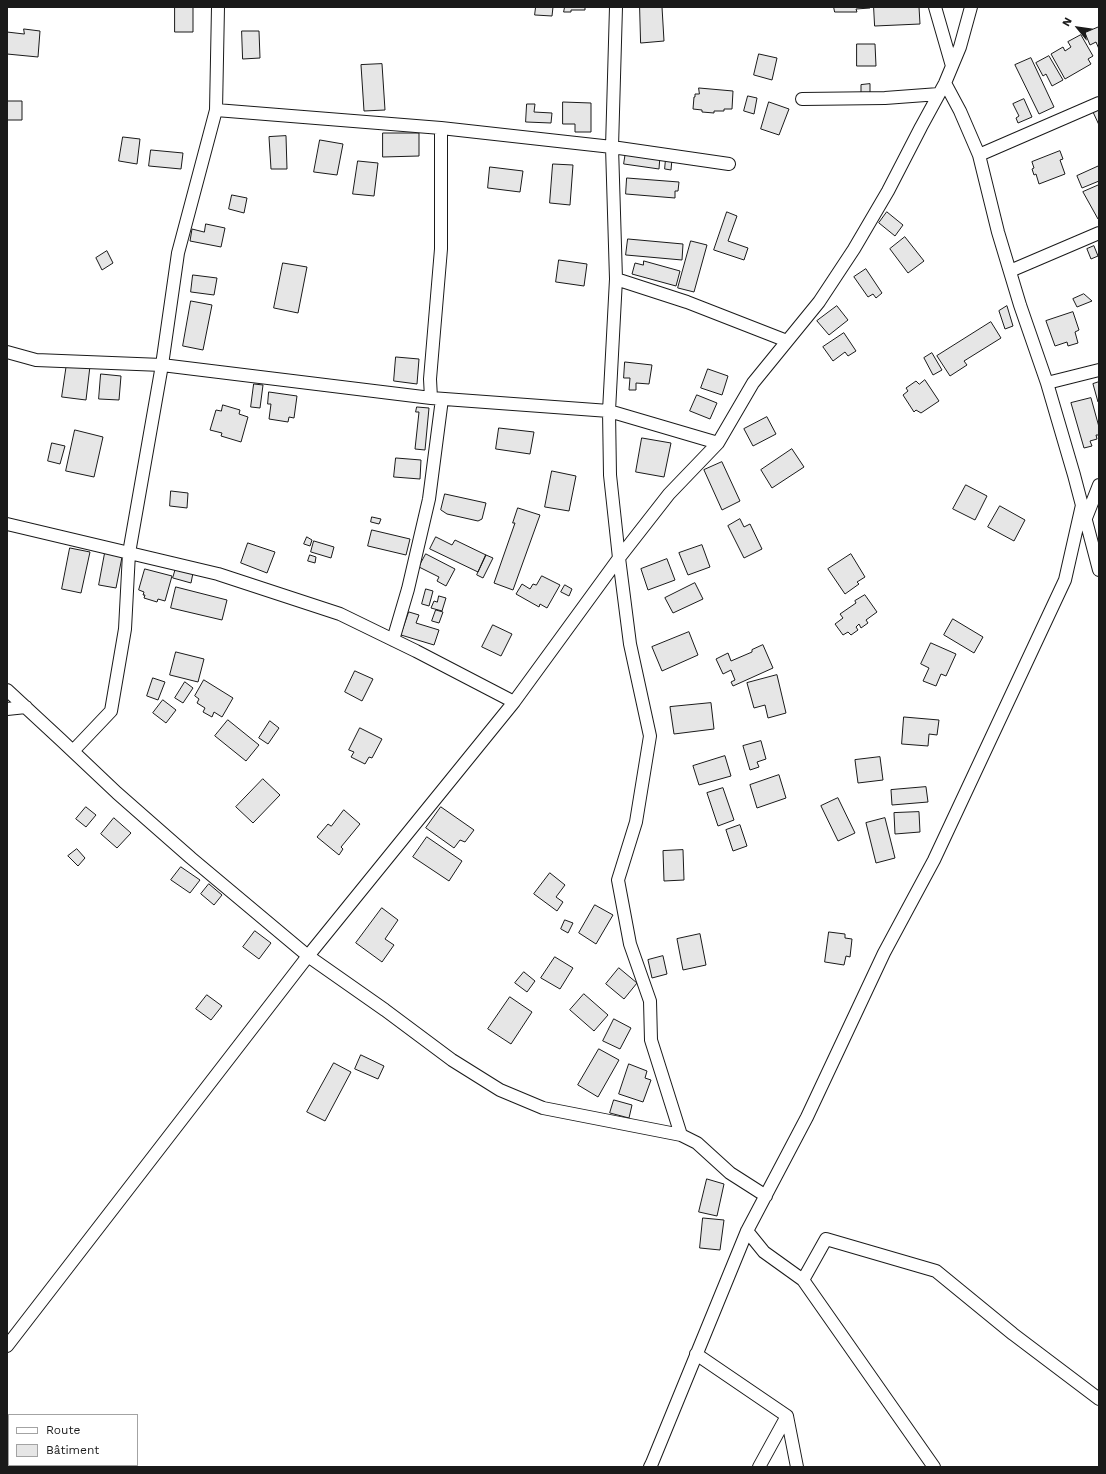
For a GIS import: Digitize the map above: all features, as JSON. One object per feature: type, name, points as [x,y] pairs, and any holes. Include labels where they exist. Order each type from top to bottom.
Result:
[{"type":"street","points":[[73,751],[111,711],[125,630],[129,553],[162,365],[178,253],[216,110],[218,7]]},
{"type":"street","points":[[616,7],[612,148],[616,279],[609,411],[610,475],[630,644],[650,736],[636,822],[618,880],[630,944],[650,1001],[651,1040],[681,1135]]},
{"type":"street","points":[[935,7],[952,66]]},
{"type":"street","points":[[7,1346],[308,956],[514,702],[619,558],[669,494],[718,443],[753,383],[819,302],[854,249],[888,191],[942,89],[960,47],[971,7]]},
{"type":"street","points":[[802,99],[885,98],[942,89]]},
{"type":"street","points":[[942,89],[960,111],[979,155],[998,232],[1020,305],[1047,383],[1086,518],[1099,570]]},
{"type":"street","points":[[979,155],[1099,103]]},
{"type":"street","points":[[216,110],[441,128],[612,148],[729,164]]},
{"type":"street","points":[[393,640],[408,589],[429,499],[436,398],[430,378],[441,249],[441,128]]},
{"type":"street","points":[[1010,271],[1099,233]]},
{"type":"street","points":[[616,279],[686,302],[787,341]]},
{"type":"street","points":[[7,352],[36,360],[162,365],[436,398],[609,411],[718,443]]},
{"type":"street","points":[[1047,383],[1099,370]]},
{"type":"street","points":[[1086,518],[1099,485]]},
{"type":"street","points":[[650,1467],[747,1231],[807,1117],[884,953],[934,860],[1065,580],[1082,505]]},
{"type":"street","points":[[1086,518],[1099,512]]},
{"type":"street","points":[[7,524],[218,574],[340,614],[514,702]]},
{"type":"street","points":[[7,690],[117,793],[191,858],[308,956],[385,1010],[452,1060],[500,1090],[543,1108],[681,1135],[697,1143],[730,1173],[766,1196]]},
{"type":"street","points":[[7,709],[26,707]]},
{"type":"street","points":[[747,1231],[764,1252],[803,1280],[934,1467]]},
{"type":"street","points":[[803,1280],[826,1239],[936,1271],[1013,1334],[1099,1399]]},
{"type":"street","points":[[696,1354],[787,1416],[797,1467]]},
{"type":"street","points":[[759,1467],[787,1416]]},
{"type":"building","points":[[175,7],[193,7],[193,32],[175,32]]},
{"type":"building","points":[[536,7],[553,7],[552,16],[535,15]]},
{"type":"building","points":[[565,7],[585,7],[585,10],[571,10],[571,12],[564,12]]},
{"type":"building","points":[[640,7],[662,7],[664,41],[641,43]]},
{"type":"building","points":[[834,7],[870,8],[856,9],[857,12],[835,12]]},
{"type":"building","points":[[874,7],[919,7],[920,24],[875,26]]},
{"type":"building","points":[[1099,27],[1099,49],[1096,42],[1090,45],[1085,33]]},
{"type":"building","points":[[24,29],[40,31],[38,57],[7,54],[7,32],[24,34]]},
{"type":"building","points":[[242,31],[259,31],[260,58],[243,59]]},
{"type":"building","points":[[1081,35],[1093,56],[1088,59],[1091,64],[1065,79],[1051,54],[1063,47],[1065,51],[1071,47],[1068,42]]},
{"type":"building","points":[[857,44],[875,44],[876,66],[857,66]]},
{"type":"building","points":[[759,54],[777,58],[772,80],[754,75]]},
{"type":"building","points":[[1049,56],[1063,80],[1052,86],[1046,74],[1043,76],[1036,63]]},
{"type":"building","points":[[1031,58],[1054,107],[1039,114],[1015,65]]},
{"type":"building","points":[[382,64],[385,110],[364,111],[361,65]]},
{"type":"building","points":[[870,84],[870,93],[861,93],[861,85]]},
{"type":"building","points":[[699,88],[733,91],[732,109],[714,111],[714,113],[702,112],[702,110],[693,109],[694,97],[695,94],[699,94]]},
{"type":"building","points":[[748,96],[757,98],[754,114],[744,111]]},
{"type":"building","points":[[1024,99],[1032,117],[1018,123],[1016,118],[1019,116],[1013,104]]},
{"type":"building","points":[[7,101],[22,101],[22,120],[7,120]]},
{"type":"building","points":[[563,102],[591,103],[591,132],[575,132],[575,124],[563,124]]},
{"type":"building","points":[[769,102],[789,109],[779,135],[761,129]]},
{"type":"building","points":[[527,104],[535,104],[534,112],[552,113],[551,123],[526,122]]},
{"type":"building","points":[[1099,109],[1099,125],[1093,112]]},
{"type":"building","points":[[383,133],[419,133],[419,156],[383,157]]},
{"type":"building","points":[[286,136],[287,169],[271,169],[269,137]]},
{"type":"building","points":[[123,137],[140,139],[137,164],[119,161]]},
{"type":"building","points":[[320,140],[343,144],[337,175],[314,172]]},
{"type":"building","points":[[151,150],[183,153],[181,169],[149,166]]},
{"type":"building","points":[[626,151],[660,156],[659,169],[624,164]]},
{"type":"building","points":[[1060,151],[1063,159],[1060,160],[1065,174],[1039,184],[1036,174],[1034,175],[1032,169],[1034,168],[1032,162]]},
{"type":"building","points":[[666,158],[672,159],[671,170],[665,169]]},
{"type":"building","points":[[358,161],[378,163],[374,196],[353,194]]},
{"type":"building","points":[[553,164],[573,165],[570,205],[550,203]]},
{"type":"building","points":[[1099,166],[1099,181],[1082,188],[1077,176]]},
{"type":"building","points":[[490,167],[523,171],[520,192],[488,188]]},
{"type":"building","points":[[627,178],[679,182],[678,191],[675,191],[675,198],[626,194]]},
{"type":"building","points":[[1099,185],[1099,219],[1098,219],[1083,192]]},
{"type":"building","points":[[232,195],[247,198],[244,213],[229,209]]},
{"type":"building","points":[[727,212],[737,216],[728,241],[748,248],[744,260],[714,250]]},
{"type":"building","points":[[887,212],[903,225],[895,236],[879,223]]},
{"type":"building","points":[[206,224],[225,228],[221,247],[190,241],[192,229],[204,232]]},
{"type":"building","points":[[905,237],[924,261],[908,273],[890,249]]},
{"type":"building","points":[[628,239],[683,244],[682,260],[626,255]]},
{"type":"building","points":[[691,241],[707,245],[694,292],[678,288]]},
{"type":"building","points":[[1094,246],[1098,256],[1091,259],[1087,249]]},
{"type":"building","points":[[107,251],[113,263],[102,270],[96,258]]},
{"type":"building","points":[[559,260],[587,264],[584,286],[556,282]]},
{"type":"building","points":[[644,261],[680,271],[676,286],[632,274],[635,263],[643,265]]},
{"type":"building","points":[[283,263],[307,267],[298,313],[274,308]]},
{"type":"building","points":[[866,269],[882,293],[876,298],[873,294],[868,297],[854,277]]},
{"type":"building","points":[[193,275],[217,278],[214,295],[191,292]]},
{"type":"building","points":[[1084,294],[1092,301],[1077,307],[1073,299]]},
{"type":"building","points":[[191,301],[212,305],[203,350],[183,346]]},
{"type":"building","points":[[837,306],[848,320],[829,335],[817,321]]},
{"type":"building","points":[[1007,306],[1013,326],[1005,329],[999,311]]},
{"type":"building","points":[[1073,312],[1079,330],[1075,332],[1078,343],[1068,346],[1067,342],[1055,346],[1046,321]]},
{"type":"building","points":[[991,322],[1001,338],[964,361],[967,365],[950,376],[937,356]]},
{"type":"building","points":[[844,333],[856,351],[848,356],[845,352],[833,361],[823,347]]},
{"type":"building","points":[[932,353],[942,370],[933,375],[924,358]]},
{"type":"building","points":[[396,357],[419,359],[417,384],[394,381]]},
{"type":"building","points":[[625,362],[652,365],[649,384],[636,383],[636,390],[629,390],[630,378],[624,378]]},
{"type":"building","points":[[67,363],[90,366],[86,400],[62,397]]},
{"type":"building","points":[[708,369],[728,376],[722,395],[701,388]]},
{"type":"building","points":[[101,374],[121,376],[119,400],[99,399]]},
{"type":"building","points":[[925,380],[939,401],[921,413],[916,410],[914,412],[903,395],[908,391],[906,388],[916,381],[919,384]]},
{"type":"building","points":[[1099,382],[1099,402],[1098,402],[1093,384]]},
{"type":"building","points":[[254,384],[263,385],[260,408],[251,407]]},
{"type":"building","points":[[269,392],[297,396],[294,418],[289,417],[288,422],[269,419],[271,404],[268,404]]},
{"type":"building","points":[[697,395],[717,403],[710,419],[690,411]]},
{"type":"building","points":[[1091,398],[1099,427],[1099,435],[1096,435],[1097,439],[1090,441],[1092,446],[1084,448],[1071,403]]},
{"type":"building","points":[[223,405],[240,410],[239,414],[248,417],[241,442],[221,436],[222,433],[210,430],[216,410],[221,411]]},
{"type":"building","points":[[417,407],[429,408],[425,450],[415,449],[419,412],[416,412]]},
{"type":"building","points":[[767,417],[776,434],[753,446],[744,429]]},
{"type":"building","points":[[499,428],[534,432],[530,454],[496,449]]},
{"type":"building","points":[[75,430],[103,437],[94,477],[66,471]]},
{"type":"building","points":[[642,438],[671,443],[664,477],[636,472]]},
{"type":"building","points":[[52,443],[65,446],[60,464],[48,461]]},
{"type":"building","points":[[792,449],[804,467],[772,488],[761,470]]},
{"type":"building","points":[[396,458],[421,460],[420,479],[394,477]]},
{"type":"building","points":[[722,462],[740,501],[722,510],[704,470]]},
{"type":"building","points":[[552,471],[576,476],[569,511],[545,507]]},
{"type":"building","points":[[966,485],[987,496],[975,520],[953,509]]},
{"type":"building","points":[[171,491],[188,493],[187,508],[170,506]]},
{"type":"building","points":[[445,494],[486,503],[482,519],[478,521],[447,514],[441,510]]},
{"type":"building","points":[[1000,506],[1025,520],[1014,541],[988,527]]},
{"type":"building","points":[[518,508],[540,515],[513,590],[494,583],[515,523],[513,523]]},
{"type":"building","points":[[372,517],[381,519],[379,524],[371,522]]},
{"type":"building","points":[[740,519],[744,527],[750,524],[762,549],[744,558],[728,526]]},
{"type":"building","points":[[372,530],[410,539],[406,555],[368,546]]},
{"type":"building","points":[[307,537],[312,540],[310,546],[304,544]]},
{"type":"building","points":[[436,537],[452,545],[455,540],[486,555],[478,572],[430,549]]},
{"type":"building","points":[[314,541],[334,547],[331,558],[311,552]]},
{"type":"building","points":[[248,543],[275,552],[267,573],[241,563]]},
{"type":"building","points":[[702,545],[710,567],[688,575],[679,553]]},
{"type":"building","points":[[70,548],[90,552],[81,593],[62,589]]},
{"type":"building","points":[[105,553],[122,557],[116,588],[99,585]]},
{"type":"building","points":[[426,554],[455,569],[446,586],[437,581],[439,577],[419,567]]},
{"type":"building","points":[[851,554],[865,577],[857,582],[859,584],[845,594],[828,569]]},
{"type":"building","points":[[310,555],[316,557],[315,563],[308,561]]},
{"type":"building","points":[[486,555],[493,558],[483,578],[477,575]]},
{"type":"building","points":[[667,559],[675,580],[648,590],[641,569]]},
{"type":"building","points":[[176,568],[193,573],[191,583],[173,578]]},
{"type":"building","points":[[145,569],[172,576],[165,601],[158,599],[157,602],[144,598],[144,592],[139,590]]},
{"type":"building","points":[[542,576],[560,585],[547,608],[540,604],[539,607],[516,594],[522,584],[530,589],[533,584],[536,585]]},
{"type":"building","points":[[695,583],[703,599],[673,613],[665,598]]},
{"type":"building","points":[[565,585],[572,589],[569,596],[561,592]]},
{"type":"building","points":[[176,587],[227,600],[222,620],[171,608]]},
{"type":"building","points":[[426,589],[433,591],[429,606],[422,604]]},
{"type":"building","points":[[865,595],[877,612],[866,620],[868,623],[861,628],[859,624],[856,627],[858,630],[851,635],[848,632],[843,635],[835,624],[843,618],[840,614],[856,603],[855,601]]},
{"type":"building","points":[[439,596],[446,598],[442,611],[431,608],[434,601],[437,602]]},
{"type":"building","points":[[436,610],[443,612],[439,623],[432,621]]},
{"type":"building","points":[[409,612],[419,615],[416,623],[439,630],[434,645],[401,635]]},
{"type":"building","points":[[953,619],[983,637],[974,653],[944,635]]},
{"type":"building","points":[[493,625],[512,634],[501,656],[482,647]]},
{"type":"building","points":[[689,632],[698,655],[662,671],[652,647]]},
{"type":"building","points":[[931,643],[956,654],[946,676],[941,674],[936,686],[923,681],[929,668],[921,664]]},
{"type":"building","points":[[763,645],[773,668],[733,686],[731,682],[735,680],[731,670],[723,674],[716,659],[728,653],[731,661],[752,652],[752,650]]},
{"type":"building","points":[[176,652],[204,659],[198,682],[170,675]]},
{"type":"building","points":[[355,671],[373,679],[362,701],[345,692]]},
{"type":"building","points":[[777,675],[786,713],[768,718],[765,705],[754,708],[747,683]]},
{"type":"building","points":[[153,678],[165,682],[158,700],[147,696]]},
{"type":"building","points":[[204,680],[233,698],[222,717],[214,712],[212,717],[203,712],[205,708],[197,703],[199,699],[195,696]]},
{"type":"building","points":[[185,682],[193,688],[183,703],[175,698]]},
{"type":"building","points":[[163,700],[176,710],[166,723],[153,713]]},
{"type":"building","points":[[711,703],[714,729],[674,734],[670,707]]},
{"type":"building","points":[[904,717],[939,720],[937,735],[929,734],[928,746],[902,744]]},
{"type":"building","points":[[228,720],[259,745],[246,761],[215,736]]},
{"type":"building","points":[[270,721],[279,728],[268,744],[259,738]]},
{"type":"building","points":[[360,728],[382,739],[372,758],[369,757],[365,764],[351,757],[354,752],[349,750]]},
{"type":"building","points":[[761,741],[766,759],[757,762],[759,767],[750,770],[743,746]]},
{"type":"building","points":[[725,756],[731,776],[699,785],[693,766]]},
{"type":"building","points":[[880,757],[883,780],[858,783],[855,760]]},
{"type":"building","points":[[779,775],[786,798],[757,808],[750,785]]},
{"type":"building","points":[[263,779],[280,795],[253,823],[236,807]]},
{"type":"building","points":[[926,787],[928,802],[892,805],[891,790]]},
{"type":"building","points":[[723,788],[734,820],[718,826],[707,793]]},
{"type":"building","points":[[838,798],[855,833],[838,841],[821,806]]},
{"type":"building","points":[[86,807],[96,815],[86,827],[76,819]]},
{"type":"building","points":[[441,807],[474,830],[465,842],[460,840],[454,848],[426,828]]},
{"type":"building","points":[[344,810],[360,824],[341,847],[343,849],[339,855],[317,837],[328,824],[331,826]]},
{"type":"building","points":[[919,812],[920,832],[895,834],[894,813]]},
{"type":"building","points":[[114,818],[131,833],[117,848],[101,834]]},
{"type":"building","points":[[885,818],[895,858],[876,863],[866,823]]},
{"type":"building","points":[[740,825],[747,846],[733,851],[726,830]]},
{"type":"building","points":[[427,837],[462,861],[449,881],[413,857]]},
{"type":"building","points":[[77,849],[85,858],[78,866],[68,856]]},
{"type":"building","points":[[683,850],[684,880],[664,881],[663,851]]},
{"type":"building","points":[[181,867],[200,880],[190,893],[171,880]]},
{"type":"building","points":[[550,873],[565,885],[556,897],[563,902],[557,911],[534,894]]},
{"type":"building","points":[[209,884],[222,895],[214,905],[201,894]]},
{"type":"building","points":[[595,905],[613,915],[596,944],[579,933]]},
{"type":"building","points":[[382,908],[398,920],[385,939],[394,945],[382,962],[356,943]]},
{"type":"building","points":[[565,920],[573,923],[568,933],[561,929]]},
{"type":"building","points":[[255,931],[271,943],[259,959],[243,947]]},
{"type":"building","points":[[829,932],[845,934],[845,938],[852,939],[850,957],[846,956],[844,965],[825,962]]},
{"type":"building","points":[[700,934],[706,965],[683,970],[677,939]]},
{"type":"building","points":[[663,956],[667,974],[652,978],[648,960]]},
{"type":"building","points":[[555,957],[573,968],[560,989],[541,978]]},
{"type":"building","points":[[619,968],[637,983],[624,999],[606,984]]},
{"type":"building","points":[[524,972],[535,981],[527,992],[515,983]]},
{"type":"building","points":[[584,994],[608,1015],[594,1031],[570,1010]]},
{"type":"building","points":[[207,995],[222,1006],[211,1020],[196,1009]]},
{"type":"building","points":[[510,997],[532,1012],[511,1044],[488,1029]]},
{"type":"building","points":[[614,1019],[631,1028],[620,1049],[603,1041]]},
{"type":"building","points":[[599,1049],[619,1060],[598,1097],[578,1085]]},
{"type":"building","points":[[361,1055],[384,1066],[378,1079],[355,1069]]},
{"type":"building","points":[[334,1063],[351,1072],[325,1121],[307,1112]]},
{"type":"building","points":[[629,1064],[647,1071],[645,1078],[651,1080],[643,1102],[619,1094]]},
{"type":"building","points":[[614,1100],[632,1105],[629,1118],[610,1113]]},
{"type":"building","points":[[707,1179],[724,1184],[717,1216],[699,1212]]},
{"type":"building","points":[[703,1218],[724,1220],[720,1250],[700,1248]]}]
